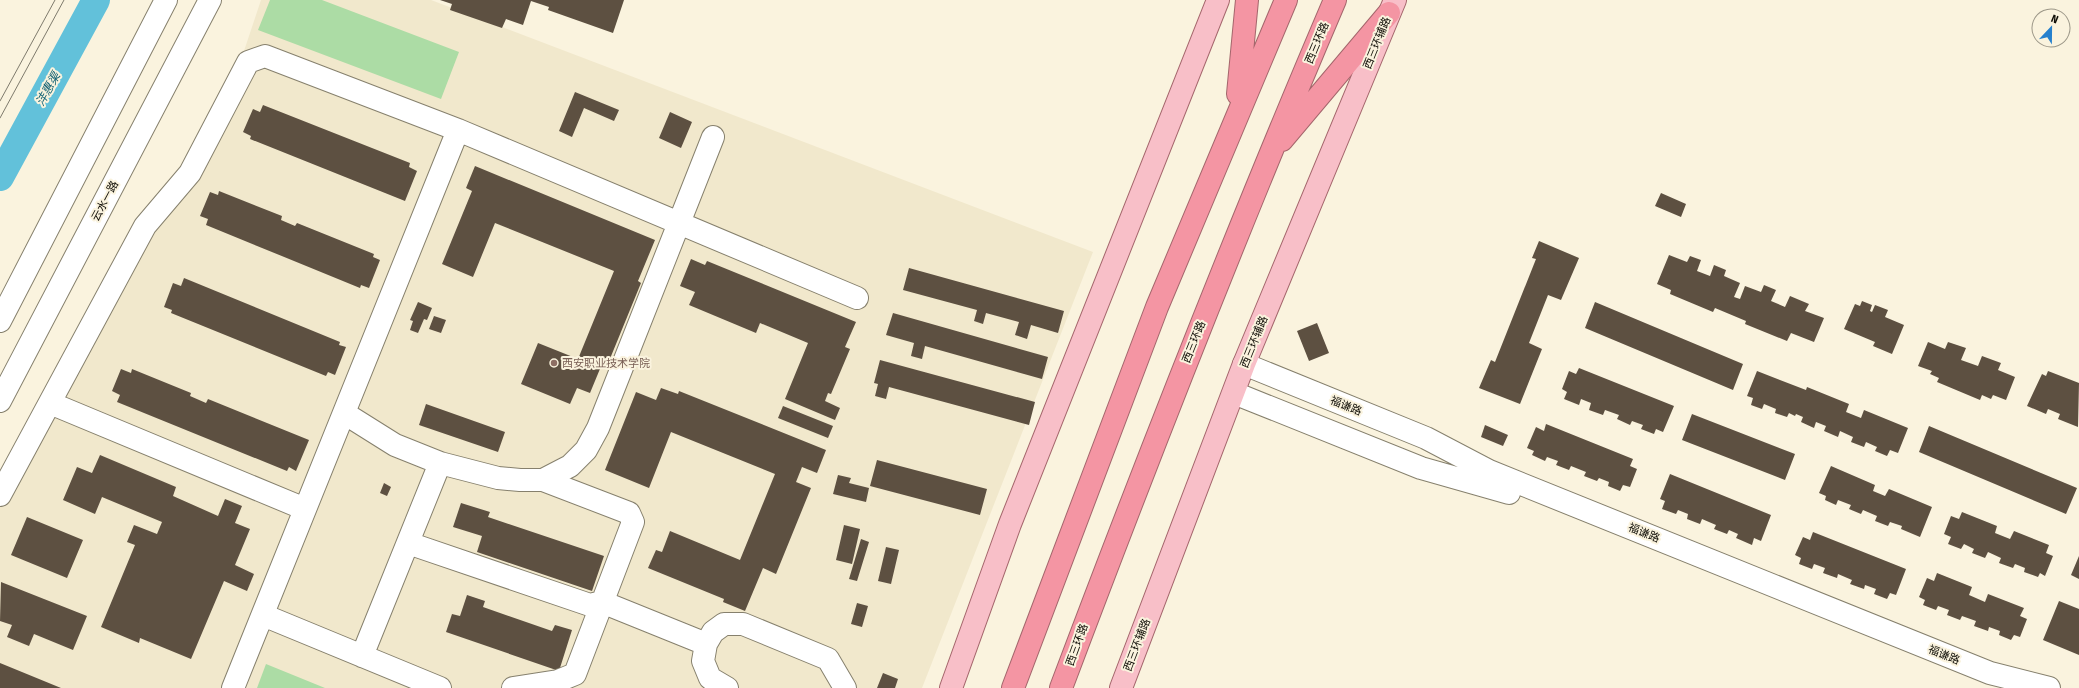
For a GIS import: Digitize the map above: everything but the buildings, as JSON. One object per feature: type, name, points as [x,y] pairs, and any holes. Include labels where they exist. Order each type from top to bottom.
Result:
[{"type":"highway","points":[[1237,114],[1247,0]]},
{"type":"highway","points":[[1013,688],[1157,308],[1286,0]]},
{"type":"highway","name":"西三环路","points":[[1061,688],[1136,488],[1267,158],[1335,0]]},
{"type":"highway","points":[[1267,158],[1392,7]]},
{"type":"main road","points":[[951,688],[1010,524],[1218,0]]},
{"type":"main road","name":"西三环辅路","points":[[1121,688],[1244,364],[1392,7]]},
{"type":"street","points":[[0,321],[166,0]]},
{"type":"street","name":"云水一路","points":[[0,401],[210,0]]},
{"type":"street","points":[[0,495],[145,226],[190,173],[248,62],[265,56],[458,130],[857,298]]},
{"type":"street","points":[[233,688],[458,130]]},
{"type":"street","points":[[543,480],[570,466],[586,450],[598,428],[713,137]]},
{"type":"street","name":"福谦路","points":[[1244,364],[1426,438],[1489,471],[1975,667],[1990,673],[2049,688]]},
{"type":"street","name":"福谦路","points":[[1234,393],[1421,468],[1498,488],[1987,688]]},
{"type":"street","points":[[50,403],[305,509]]},
{"type":"street","points":[[344,413],[395,445],[440,463],[498,478],[543,480],[629,513],[633,522],[575,674],[558,681],[513,688]]},
{"type":"street","points":[[362,656],[440,463]]},
{"type":"street","points":[[408,543],[590,604],[602,602],[706,644]]},
{"type":"street","points":[[262,615],[440,688]]},
{"type":"street","points":[[714,685],[703,661],[706,644],[713,632],[724,624],[743,624],[828,659],[845,688]]},
{"type":"shaded area","name":"西安职业技术学院","points":[[261,0],[431,0],[1093,252],[922,688],[0,688],[0,473],[133,226],[182,173],[241,60]]},
{"type":"green space","points":[[270,0],[322,0],[459,52],[441,99],[258,30]]},
{"type":"green space","points":[[266,664],[325,688],[257,688]]},
{"type":"waterway","name":"沣惠渠","points":[[0,177],[96,0]]},
{"type":"tram line","points":[[0,101],[55,0]]},
{"type":"tram line","points":[[0,118],[64,0]]},
{"type":"place","name":"西安职业技术学院","points":[[554,363]]}]
